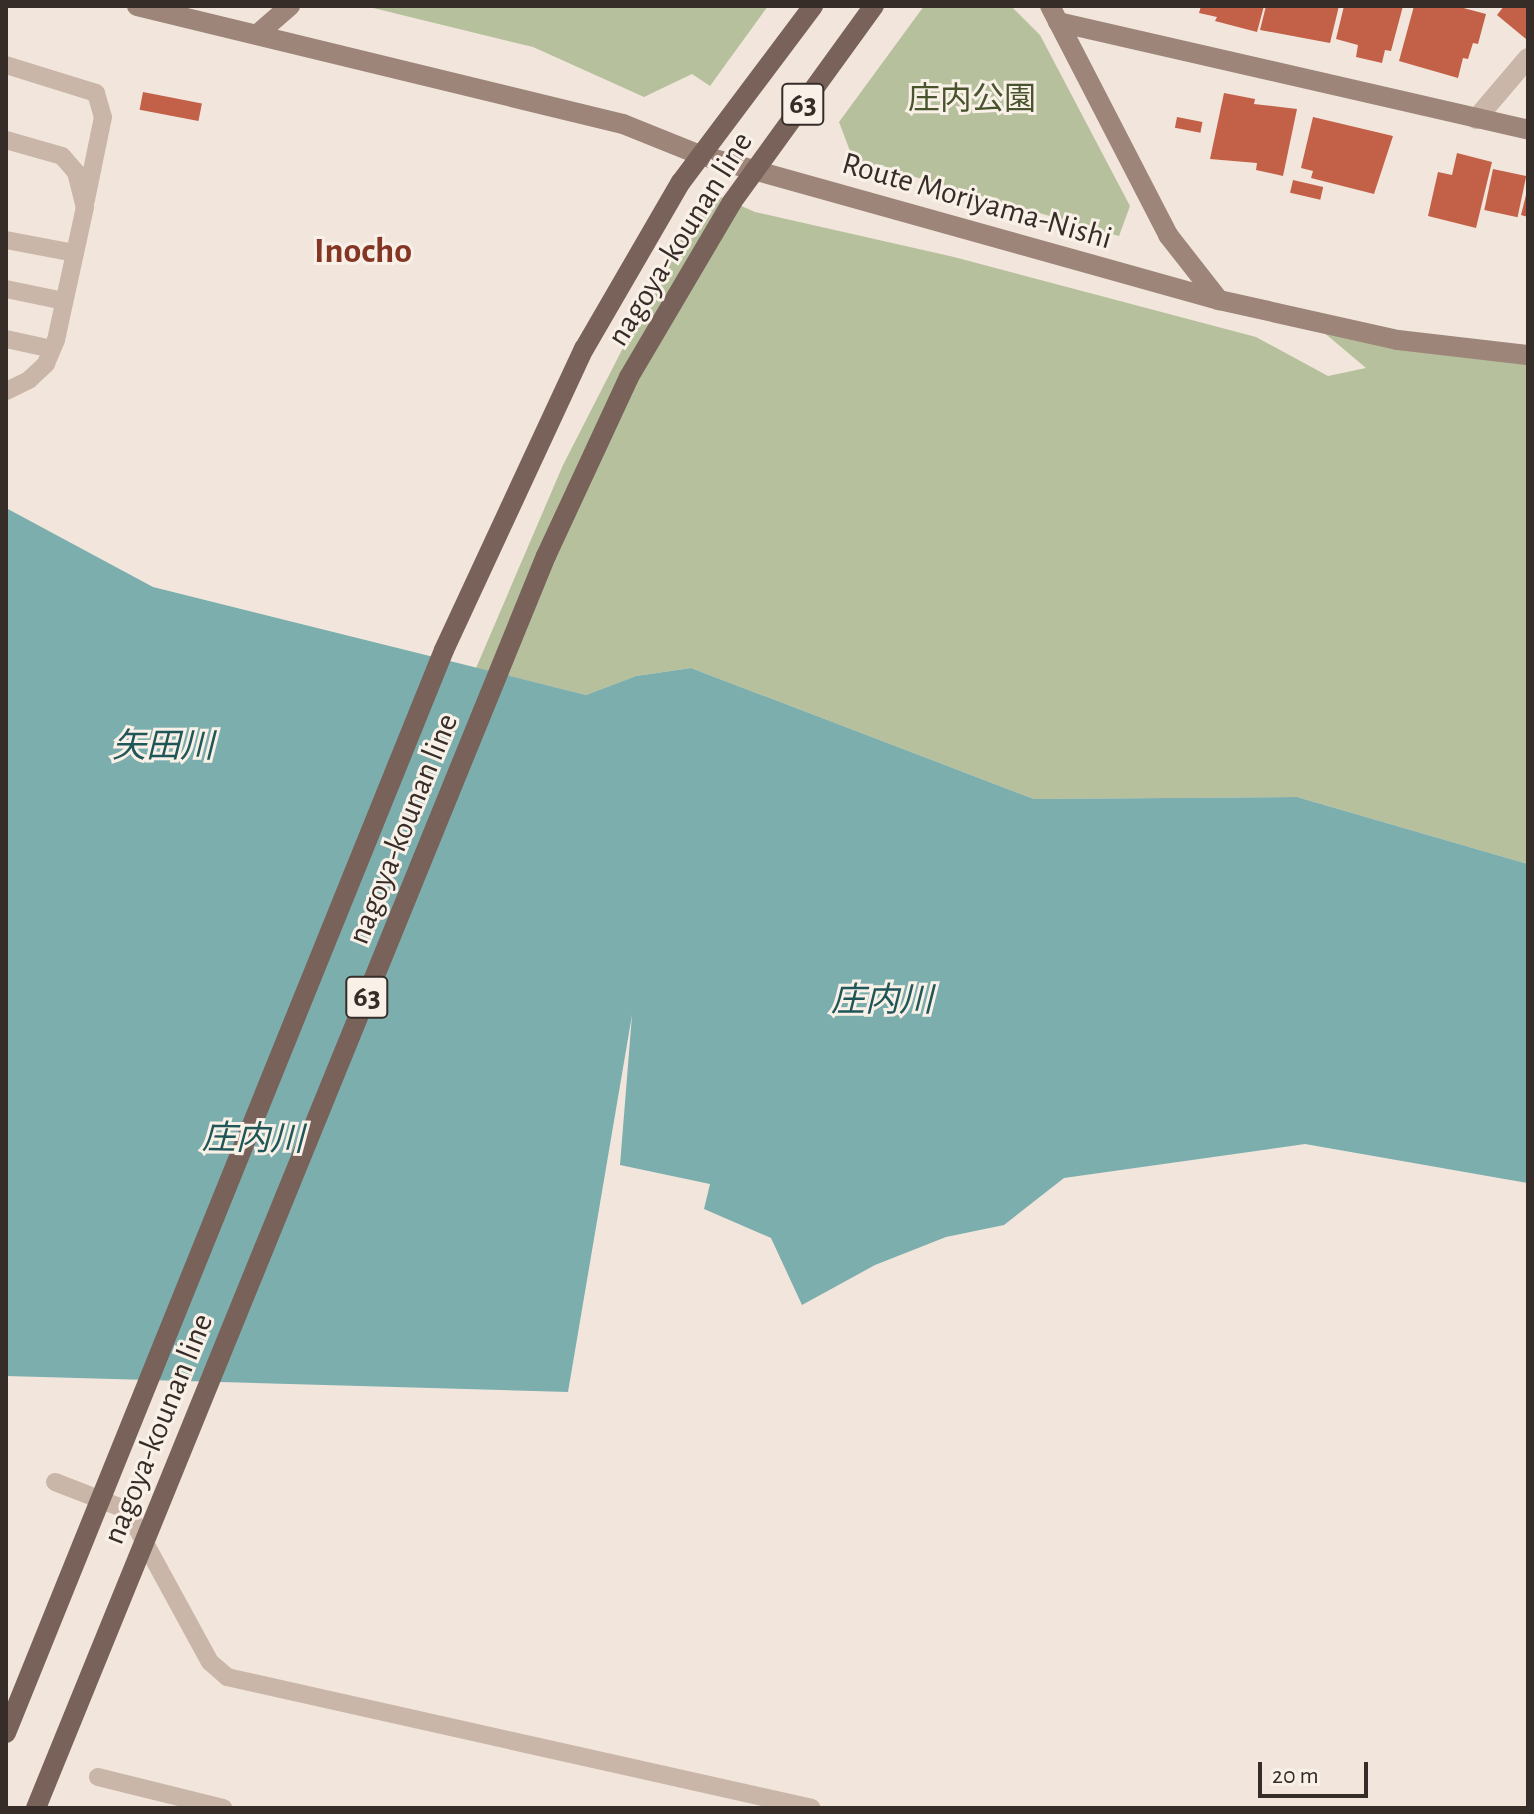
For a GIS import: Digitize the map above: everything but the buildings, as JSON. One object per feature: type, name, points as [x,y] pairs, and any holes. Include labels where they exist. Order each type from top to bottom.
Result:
[{"type":"main road","name":"Route Moriyama-Nishi","points":[[137,6],[260,32],[623,124],[700,155],[1219,300],[1398,340],[1528,355]]},
{"type":"main road","points":[[260,32],[290,6]]},
{"type":"main road","name":"nagoya-kounan line","points":[[6,1733],[444,650],[584,349],[681,182],[813,6]]},
{"type":"main road","name":"nagoya-kounan line","points":[[36,1808],[546,556],[629,377],[732,202],[874,6]]},
{"type":"main road","points":[[1054,14],[1528,130]]},
{"type":"main road","points":[[1054,14],[1168,235],[1219,300]]},
{"type":"street","points":[[1476,119],[1528,58]]},
{"type":"lane","points":[[6,65],[96,93],[103,117],[52,349],[29,380],[6,391]]},
{"type":"lane","points":[[6,140],[62,156],[76,172],[85,207]]},
{"type":"lane","points":[[6,242],[75,253]]},
{"type":"lane","points":[[6,289],[64,301]]},
{"type":"lane","points":[[6,339],[52,349]]},
{"type":"lane","points":[[55,1482],[127,1510],[210,1662],[227,1677],[812,1808]]},
{"type":"lane","points":[[98,1777],[223,1808]]},
{"type":"green space","points":[[365,6],[768,6],[710,86],[692,74],[644,97],[533,47]]},
{"type":"green space","name":"庄内公園","points":[[924,6],[1011,6],[1040,35],[1130,206],[1119,236],[853,159],[839,122]]},
{"type":"green space","points":[[712,193],[755,212],[954,257],[1256,337],[1328,376],[1366,368],[1309,320],[1528,355],[1528,864],[1297,797],[1034,799],[691,668],[636,676],[586,695],[476,668],[563,465],[670,256]]},
{"type":"water","points":[[6,508],[153,587],[586,695],[636,676],[691,668],[1034,799],[1297,797],[1528,864],[1528,1183],[1305,1144],[1064,1178],[1004,1225],[946,1237],[875,1265],[802,1305],[771,1238],[704,1209],[710,1184],[620,1165],[632,1015],[568,1392],[6,1376]]},
{"type":"district","name":"Inocho","points":[[363,252]]},
{"type":"water label","name":"矢田川","points":[[163,748]]},
{"type":"water label","name":"庄内川","points":[[882,1002]]},
{"type":"water label","name":"庄内川","points":[[253,1140]]}]
